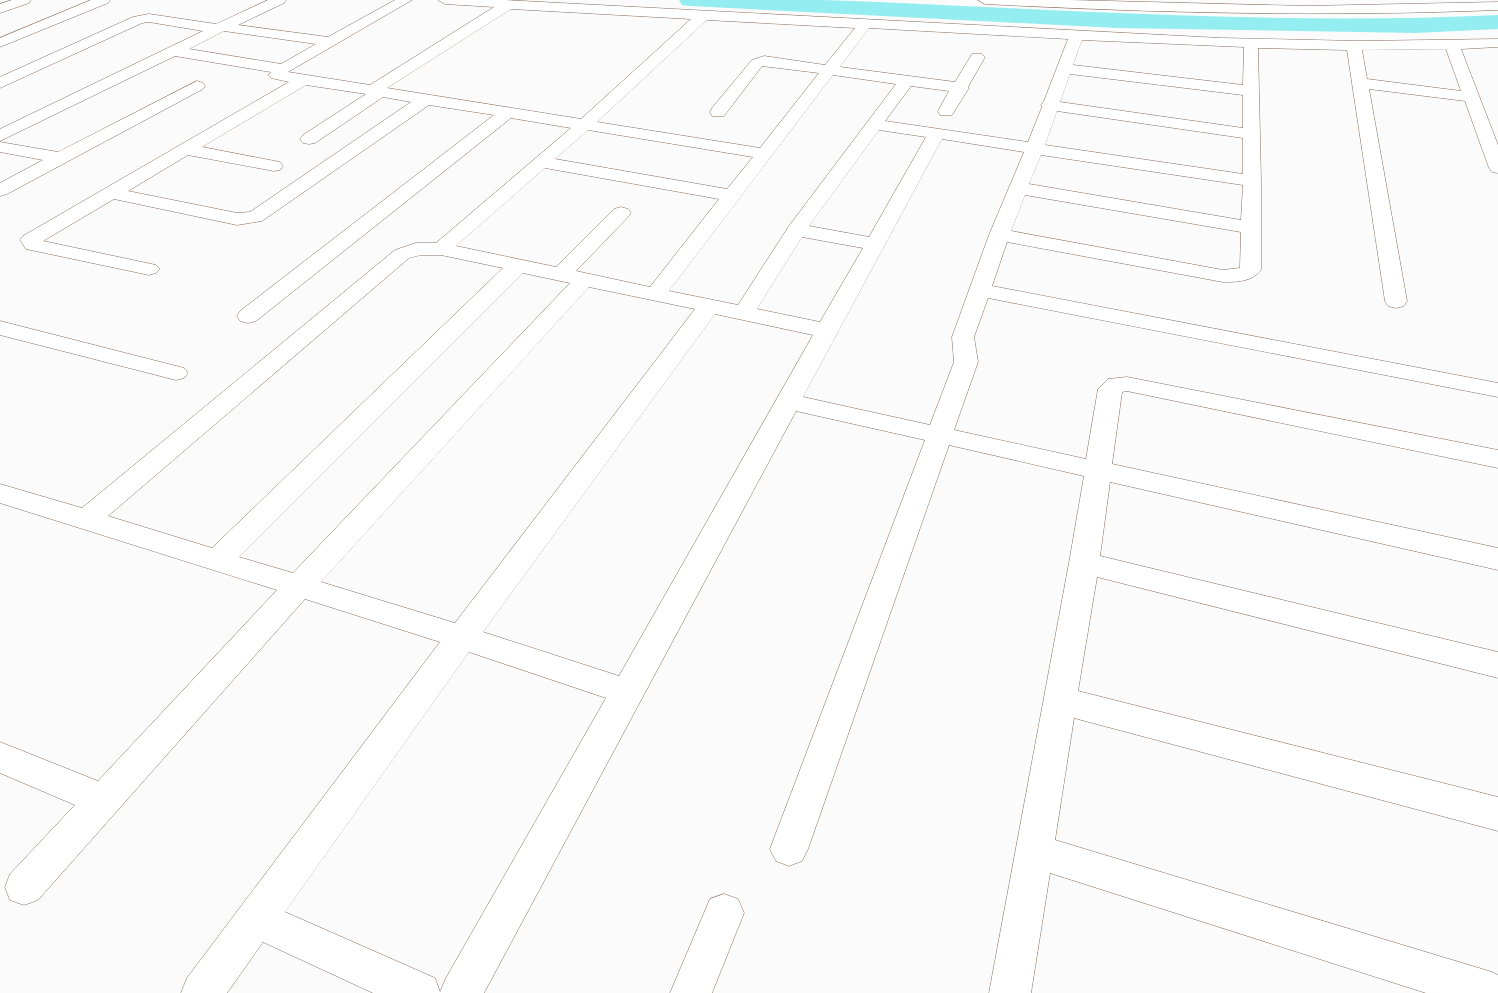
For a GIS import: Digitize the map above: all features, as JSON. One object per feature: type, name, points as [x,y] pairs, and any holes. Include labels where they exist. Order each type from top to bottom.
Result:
[{"type":"main road","points":[[0,44],[103,0]]},
{"type":"main road","points":[[0,136],[279,0]]},
{"type":"main road","points":[[405,0],[283,69],[276,75],[766,154]]},
{"type":"main road","points":[[445,0],[702,17],[1251,43],[1452,45],[1498,42]]},
{"type":"main road","points":[[985,0],[1284,11],[1397,10],[1498,6]]},
{"type":"main road","points":[[1132,0],[1303,4],[1456,0]]},
{"type":"main road","points":[[0,1],[22,1]]},
{"type":"main road","points":[[0,9],[22,1]]},
{"type":"main road","points":[[309,139],[376,91],[507,4]]},
{"type":"main road","points":[[441,249],[585,124],[702,17]]},
{"type":"main road","points":[[0,83],[142,19],[150,18],[330,42]]},
{"type":"main road","points":[[655,295],[832,70],[865,24]]},
{"type":"main road","points":[[789,848],[966,362],[963,337],[998,235],[1035,148],[1077,36]]},
{"type":"main road","points":[[998,235],[1234,276],[1247,274],[1250,270],[1252,181],[1251,43]]},
{"type":"main road","points":[[1354,45],[1362,83],[1396,301]]},
{"type":"main road","points":[[1452,45],[1479,102],[1498,168]]},
{"type":"main road","points":[[172,51],[283,69]]},
{"type":"main road","points":[[461,993],[787,401],[876,244],[977,57]]},
{"type":"main road","points":[[718,112],[759,62],[768,61],[961,88]]},
{"type":"main road","points":[[1064,69],[1252,91]]},
{"type":"main road","points":[[149,269],[30,243],[30,240],[303,80]]},
{"type":"main road","points":[[744,313],[796,230],[873,124],[908,80]]},
{"type":"main road","points":[[1362,83],[1479,102]]},
{"type":"main road","points":[[0,190],[197,86]]},
{"type":"main road","points":[[112,193],[237,219],[255,217],[426,99]]},
{"type":"main road","points":[[1050,105],[1252,134]]},
{"type":"main road","points":[[248,316],[508,112]]},
{"type":"main road","points":[[873,124],[941,123],[1035,148],[1252,181]]},
{"type":"main road","points":[[0,147],[61,158]]},
{"type":"main road","points":[[187,149],[274,166]]},
{"type":"main road","points":[[542,162],[733,196]]},
{"type":"main road","points":[[1018,188],[1251,228]]},
{"type":"main road","points":[[24,887],[299,586],[573,277],[621,213]]},
{"type":"main road","points":[[796,230],[876,244]]},
{"type":"main road","points":[[87,519],[402,254],[415,249],[441,249],[828,331]]},
{"type":"main road","points":[[218,560],[519,265]]},
{"type":"main road","points":[[980,290],[1498,390]]},
{"type":"main road","points":[[202,993],[462,637],[708,306]]},
{"type":"main road","points":[[0,328],[176,373]]},
{"type":"main road","points":[[1010,993],[1084,562],[1110,389],[1122,384],[1498,459]]},
{"type":"main road","points":[[787,401],[1498,559]]},
{"type":"main road","points":[[0,493],[462,637],[628,692]]},
{"type":"main road","points":[[1084,562],[1498,665]]},
{"type":"main road","points":[[1060,700],[1498,814]]},
{"type":"main road","points":[[0,757],[104,800]]},
{"type":"main road","points":[[1034,851],[1492,993]]},
{"type":"main road","points":[[691,993],[724,912]]},
{"type":"main road","points":[[256,918],[420,993]]},
{"type":"waterway","points":[[690,0],[1117,21],[1416,26],[1498,22]]}]
